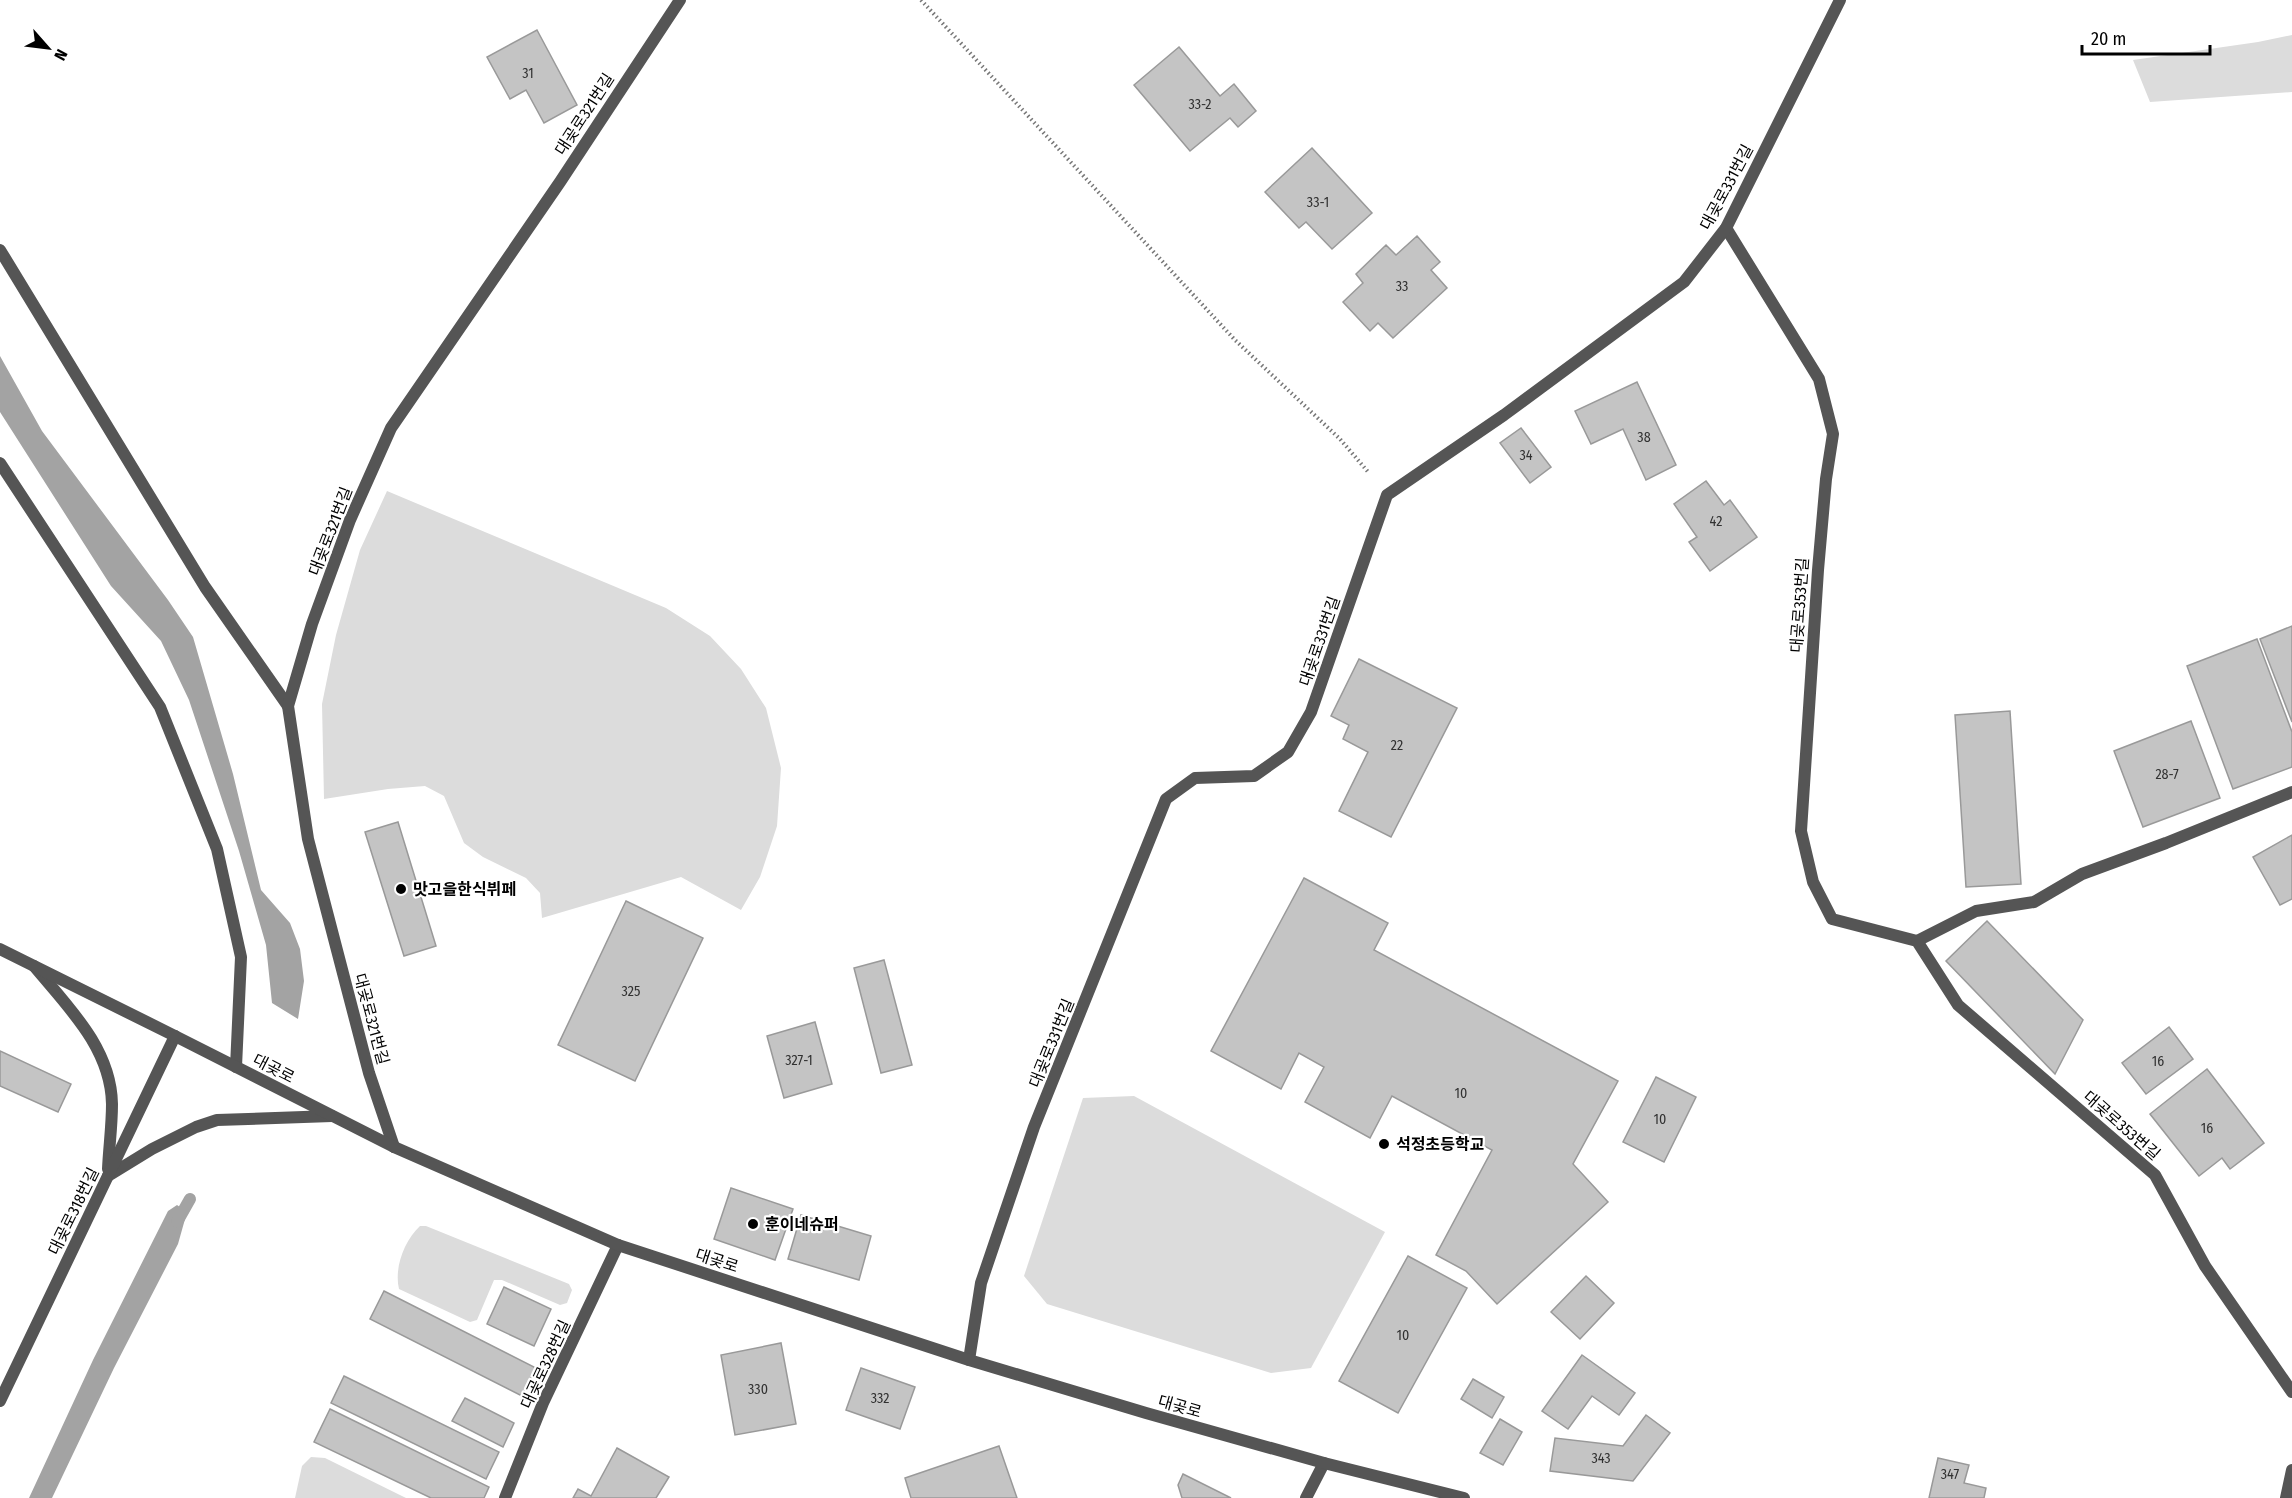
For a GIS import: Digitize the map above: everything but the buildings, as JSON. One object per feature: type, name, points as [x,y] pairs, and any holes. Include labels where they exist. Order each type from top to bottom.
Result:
[{"type":"street","name":"대곶로321번길","points":[[394,1148],[369,1073],[308,839],[288,706],[312,624],[350,520],[391,428],[560,182],[680,0]]},
{"type":"street","name":"대곶로331번길","points":[[969,1360],[981,1283],[1034,1127],[1166,799],[1196,778],[1254,776],[1288,752],[1311,712],[1387,495],[1504,415],[1684,282],[1726,228],[1840,0]]},
{"type":"street","name":"대곶로353번길","points":[[1726,228],[1819,379],[1833,434],[1826,479],[1818,570],[1801,831],[1813,882],[1832,919],[1917,941],[1958,1005],[2155,1175],[2205,1266],[2292,1392]]},
{"type":"street","points":[[0,250],[205,587],[288,706]]},
{"type":"street","points":[[0,463],[160,707],[217,849],[241,957],[236,1067]]},
{"type":"street","points":[[1917,941],[1976,910],[2034,902],[2082,874],[2292,792]]},
{"type":"street","name":"대곶로","points":[[0,950],[394,1148],[618,1245],[969,1360],[1146,1413],[1324,1463],[1464,1498]]},
{"type":"street","points":[[34,966],[81,1022],[95,1043],[106,1067],[112,1102],[107,1176]]},
{"type":"street","name":"대곶로318번길","points":[[0,1401],[175,1036]]},
{"type":"street","points":[[107,1176],[152,1149],[196,1127],[217,1120],[332,1116]]},
{"type":"street","name":"대곶로328번길","points":[[505,1498],[543,1403],[618,1245]]},
{"type":"street","points":[[1306,1498],[1324,1463]]},
{"type":"street","points":[[2286,1498],[2292,1470]]},
{"type":"path","points":[[921,0],[1235,340],[1340,439],[1387,495]]},
{"type":"shaded area","points":[[2292,35],[2292,92],[2150,102],[2133,60],[2258,42]]},
{"type":"shaded area","points":[[0,356],[42,431],[193,637],[233,774],[261,890],[290,923],[300,949],[304,981],[298,1019],[272,1003],[266,945],[239,851],[189,700],[161,641],[111,586],[0,412]]},
{"type":"shaded area","points":[[387,491],[666,608],[710,636],[741,669],[766,708],[781,768],[777,826],[760,877],[741,910],[681,877],[542,918],[540,893],[526,878],[483,857],[464,843],[444,796],[425,786],[324,799],[322,704],[336,635],[360,550]]},
{"type":"shaded area","points":[[1134,1096],[1385,1232],[1311,1368],[1271,1373],[1047,1304],[1024,1276],[1083,1098]]},
{"type":"shaded area","points":[[177,1205],[187,1212],[178,1244],[114,1368],[52,1498],[29,1498],[93,1360],[168,1211]]},
{"type":"shaded area","points":[[420,1226],[426,1226],[569,1284],[572,1290],[567,1303],[560,1305],[502,1280],[494,1280],[477,1320],[470,1322],[399,1289],[398,1272],[402,1255],[409,1239]]},
{"type":"shaded area","points":[[311,1457],[325,1458],[406,1498],[295,1498],[302,1466]]},
{"type":"waterway","points":[[177,1222],[190,1199]]},
{"type":"place","name":"맛고을한식뷔페","points":[[401,889]]},
{"type":"place","name":"석정초등학교","points":[[1384,1144]]},
{"type":"place","name":"훈이네슈퍼","points":[[753,1224]]}]
